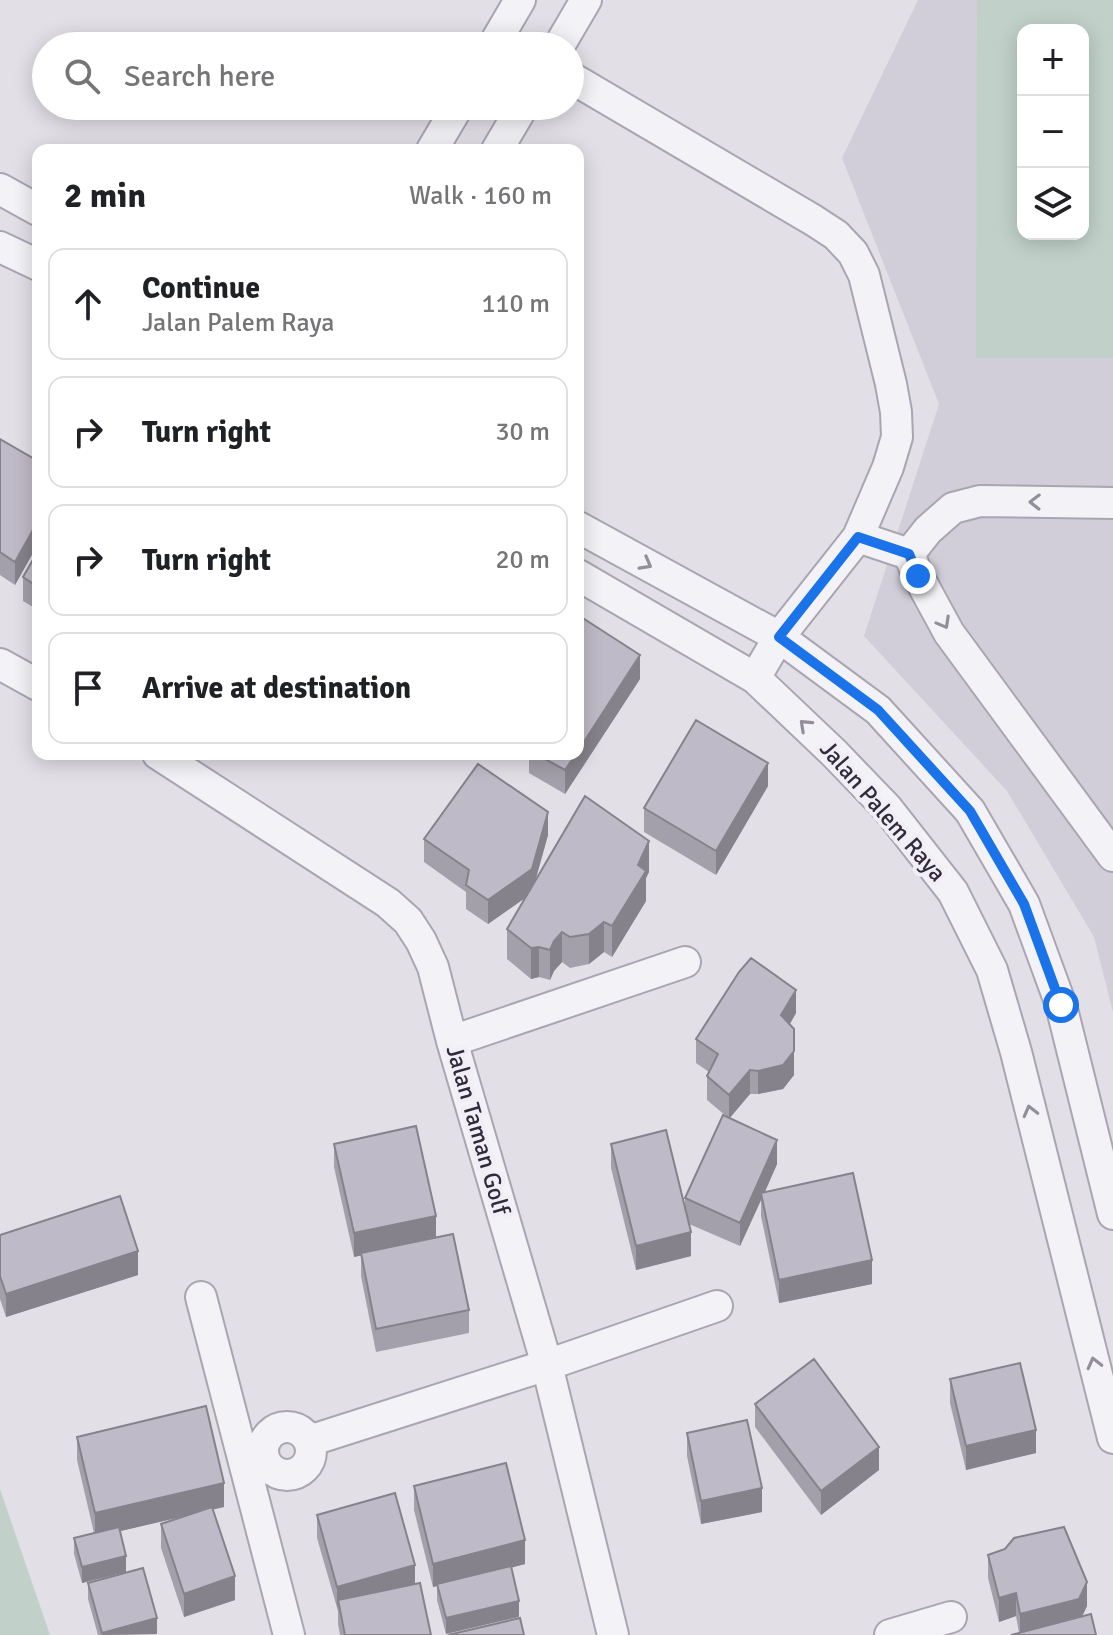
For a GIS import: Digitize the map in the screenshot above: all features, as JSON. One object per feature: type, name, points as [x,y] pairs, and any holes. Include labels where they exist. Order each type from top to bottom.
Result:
[{"type":"street","points":[[507,32],[520,0]]},
{"type":"street","points":[[567,32],[586,0]]},
{"type":"street","points":[[584,85],[836,235],[853,253],[864,275],[888,371],[897,437],[888,467],[858,537],[779,637],[755,678]]},
{"type":"street","points":[[436,144],[450,120]]},
{"type":"street","points":[[501,144],[515,120]]},
{"type":"street","points":[[0,189],[32,207]]},
{"type":"street","points":[[0,247],[32,262]]},
{"type":"street","points":[[909,554],[928,530],[953,508],[980,501],[1113,503]]},
{"type":"street","points":[[584,530],[779,637],[878,710],[970,811],[1024,904],[1061,1005],[1113,1214]]},
{"type":"street","points":[[858,537],[909,554],[949,633],[1113,856]]},
{"type":"street","name":"Jalan Palem Raya","points":[[584,578],[755,678],[887,808],[953,892],[992,970],[1016,1052],[1113,1438]]},
{"type":"street","points":[[0,664],[32,682]]},
{"type":"street","name":"Jalan Taman Golf","points":[[167,760],[388,903],[408,921],[421,941],[433,967],[547,1365],[613,1635]]},
{"type":"street","points":[[452,1041],[685,962]]},
{"type":"street","points":[[201,1297],[254,1460],[289,1635]]},
{"type":"street","points":[[254,1460],[263,1448],[266,1437],[283,1427],[294,1427],[303,1432],[309,1441],[547,1365],[717,1306]]},
{"type":"street","points":[[890,1635],[951,1617]]},
{"type":"shaded area","points":[[918,0],[1113,0],[1113,1012],[1094,937],[1007,791],[864,636],[939,404],[842,158]]},
{"type":"shaded area","points":[[977,0],[1113,0],[1113,358],[976,358]]},
{"type":"shaded area","points":[[0,1489],[50,1635],[0,1635]]},
{"type":"building","points":[[0,439],[32,458],[32,532],[15,562],[0,552]]},
{"type":"building","points":[[32,561],[32,583],[23,577]]},
{"type":"building","points":[[584,619],[640,655],[584,742]]},
{"type":"building","points":[[696,720],[768,763],[716,851],[644,808]]},
{"type":"building","points":[[547,760],[572,760],[565,770]]},
{"type":"building","points":[[478,764],[548,812],[532,869],[488,900],[466,885],[469,870],[424,839]]},
{"type":"building","points":[[585,796],[649,841],[638,865],[646,871],[612,926],[604,922],[589,934],[570,937],[562,932],[550,950],[531,948],[507,929]]},
{"type":"building","points":[[751,958],[796,990],[781,1015],[794,1029],[794,1051],[783,1065],[750,1070],[729,1095],[707,1076],[718,1054],[696,1039]]},
{"type":"building","points":[[723,1115],[777,1140],[740,1223],[685,1198]]},
{"type":"building","points":[[416,1126],[436,1216],[354,1233],[334,1144]]},
{"type":"building","points":[[666,1130],[691,1232],[636,1246],[611,1144]]},
{"type":"building","points":[[853,1173],[872,1260],[779,1280],[761,1193]]},
{"type":"building","points":[[120,1196],[138,1251],[6,1294],[0,1276],[0,1235]]},
{"type":"building","points":[[453,1234],[469,1310],[376,1329],[361,1253]]},
{"type":"building","points":[[814,1359],[879,1447],[821,1491],[755,1404]]},
{"type":"building","points":[[1020,1363],[1036,1430],[966,1446],[950,1379]]},
{"type":"building","points":[[206,1406],[224,1483],[95,1513],[77,1437]]},
{"type":"building","points":[[747,1420],[762,1488],[701,1501],[687,1433]]},
{"type":"building","points":[[506,1463],[525,1540],[433,1564],[414,1486]]},
{"type":"building","points":[[395,1493],[415,1565],[337,1587],[317,1515]]},
{"type":"building","points":[[212,1507],[235,1576],[184,1594],[161,1524]]},
{"type":"building","points":[[119,1527],[126,1556],[82,1567],[74,1538]]},
{"type":"building","points":[[1064,1527],[1087,1582],[1079,1599],[1020,1614],[1016,1593],[999,1598],[988,1555],[1005,1549],[1014,1538]]},
{"type":"building","points":[[511,1566],[519,1601],[446,1618],[437,1584]]},
{"type":"building","points":[[143,1568],[157,1618],[102,1633],[88,1583]]},
{"type":"building","points":[[420,1583],[431,1635],[345,1635],[338,1600]]},
{"type":"building","points":[[1091,1614],[1096,1635],[1011,1635]]},
{"type":"building","points":[[520,1618],[524,1635],[448,1635]]},
{"type":"route","points":[[918,576],[909,554],[858,537],[779,637],[878,710],[970,811],[1024,904],[1061,1005]]}]
